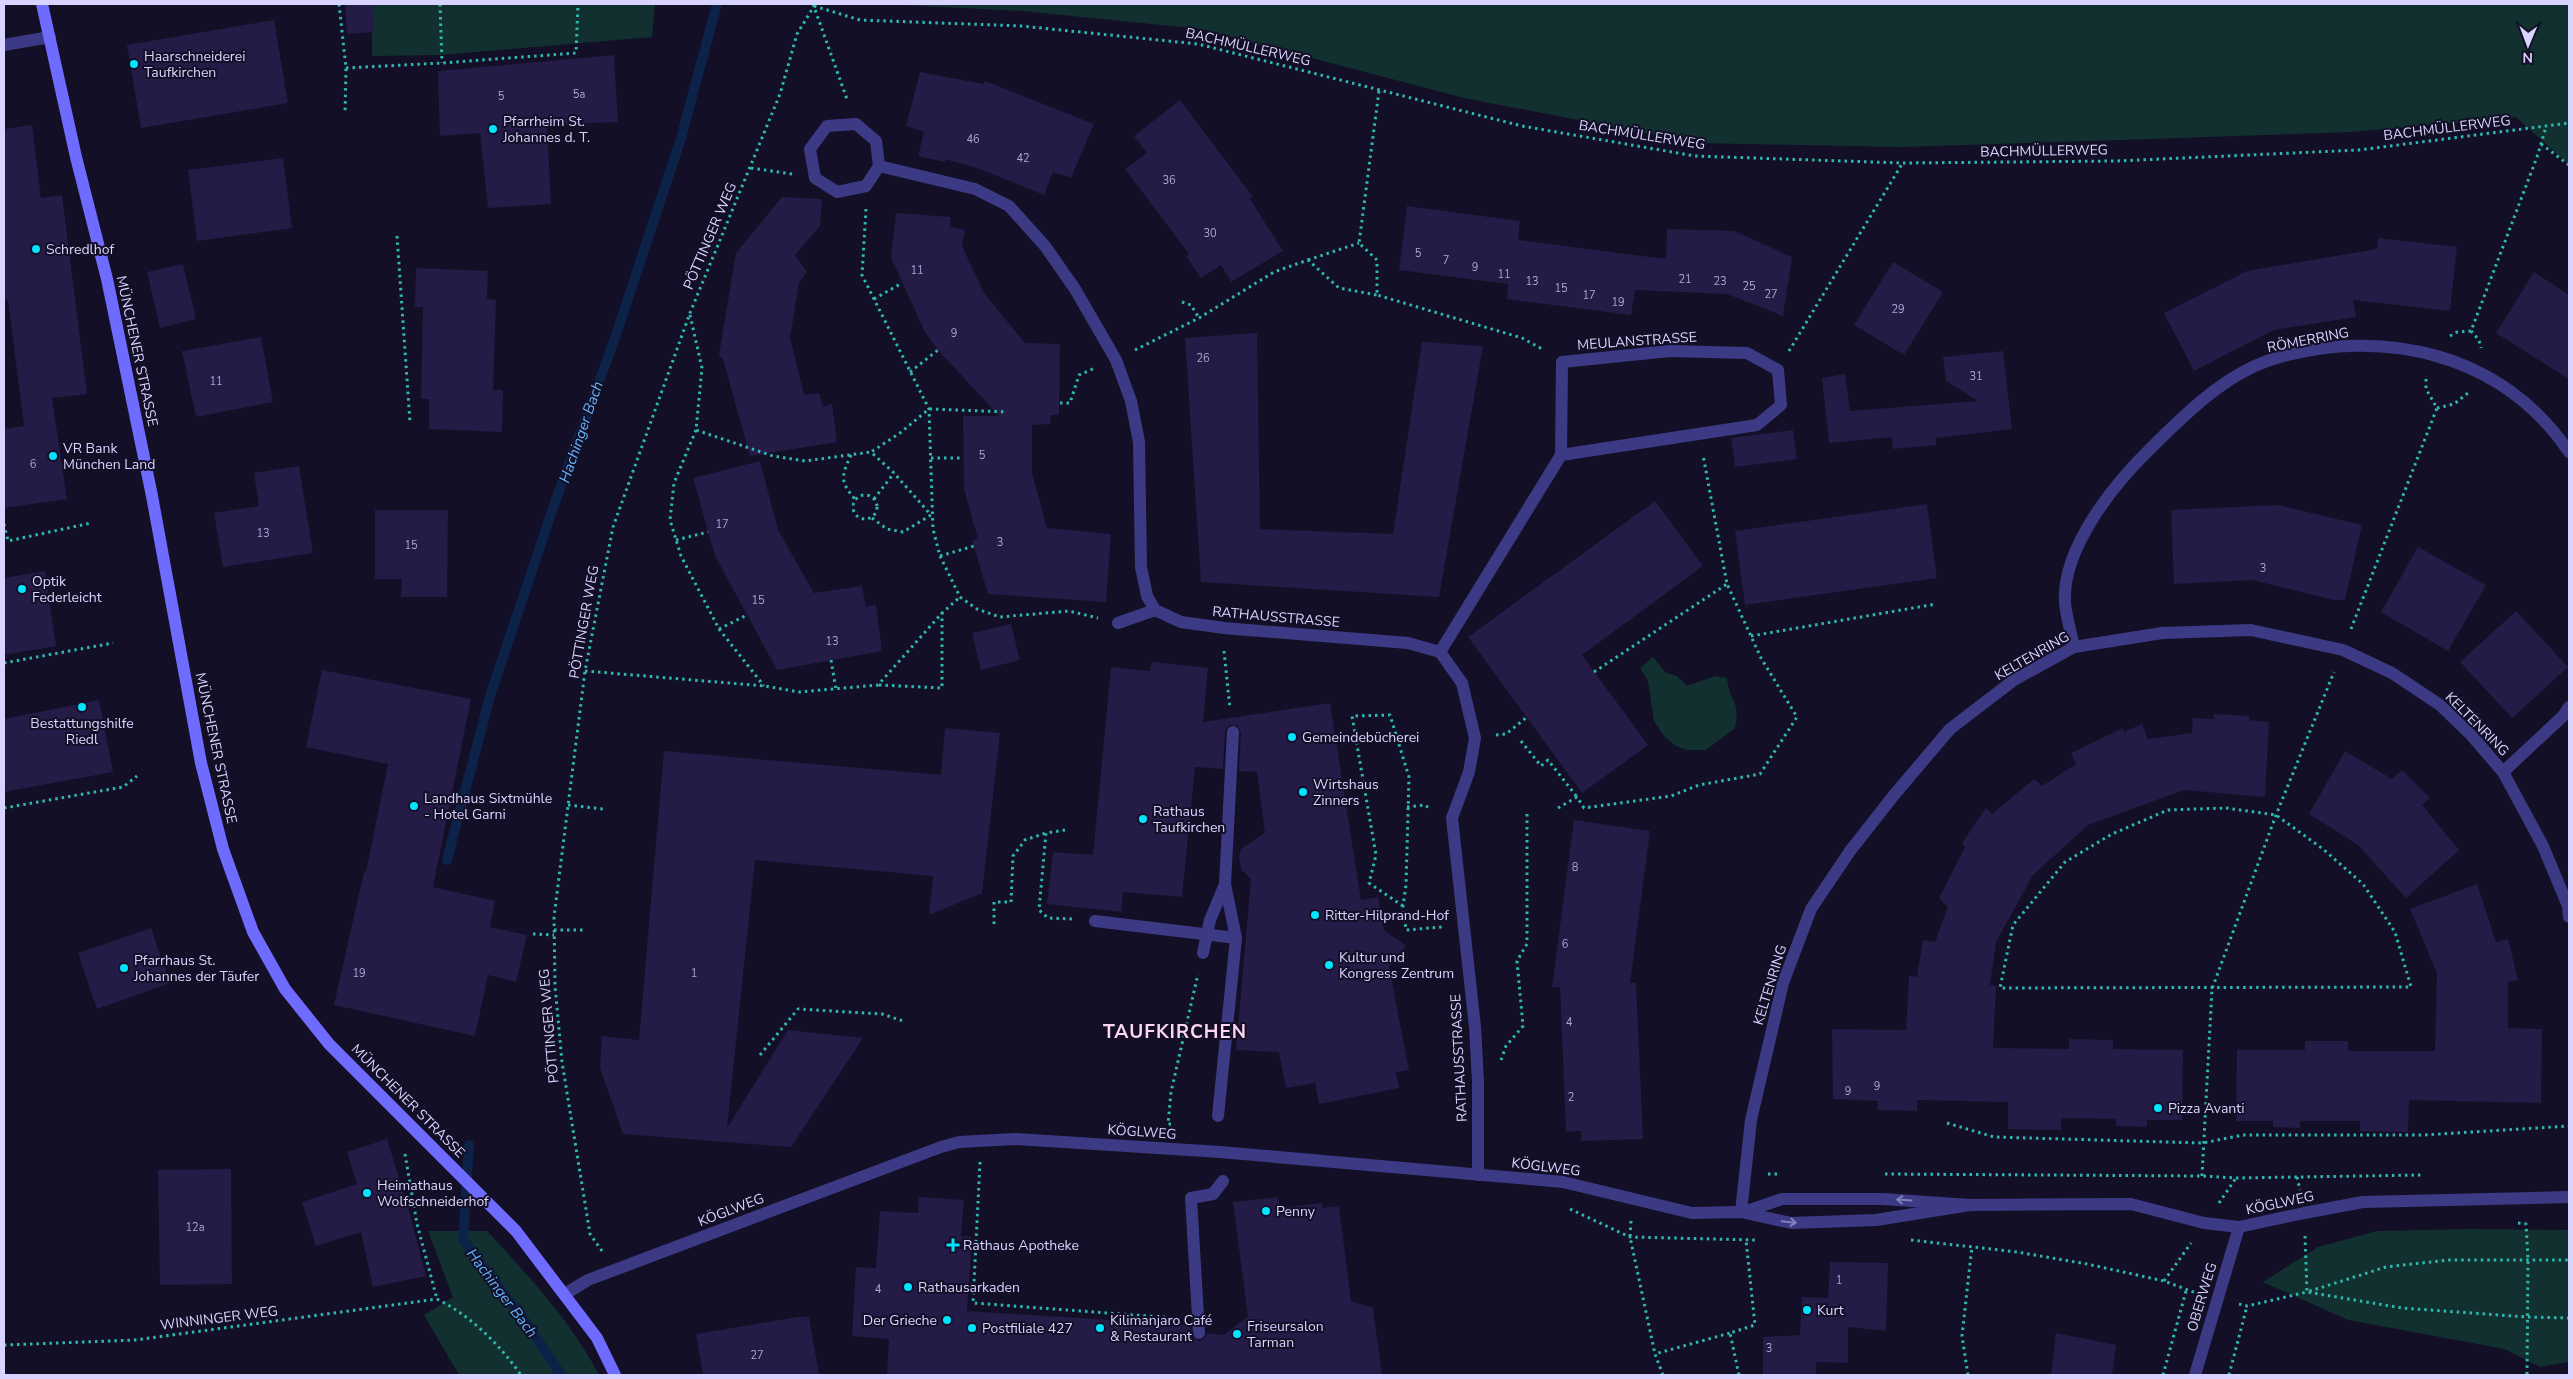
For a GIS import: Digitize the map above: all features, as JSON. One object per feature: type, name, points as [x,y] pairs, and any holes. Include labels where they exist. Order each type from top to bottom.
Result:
[{"type":"main road","name":"MÜNCHENER STRASSE","points":[[42,4],[76,157],[107,279],[152,496],[201,763],[223,849],[253,932],[285,990],[329,1044],[516,1231],[597,1338],[615,1375]]},
{"type":"street","points":[[4,45],[50,38]]},
{"type":"street","points":[[856,124],[876,140],[879,166],[866,186],[837,192],[815,178],[810,150],[827,126],[856,124]]},
{"type":"street","points":[[879,166],[976,189],[1009,206],[1045,246],[1075,289],[1116,360],[1131,401],[1139,442],[1142,567],[1147,596],[1155,610],[1118,623]]},
{"type":"street","name":"RÖMERRING","points":[[2074,646],[2065,601],[2069,568],[2081,540],[2100,508],[2139,459],[2190,411],[2219,387],[2273,359],[2340,346],[2379,345],[2436,355],[2478,372],[2514,392],[2545,420],[2569,452]]},
{"type":"street","name":"MEULANSTRASSE","points":[[1561,455],[1562,362],[1670,351],[1747,353],[1778,370]]},
{"type":"street","points":[[1440,652],[1561,455],[1757,425],[1781,405],[1778,370]]},
{"type":"street","name":"RATHAUSSTRASSE","points":[[1155,610],[1181,622],[1224,628],[1408,643],[1440,652],[1462,682],[1475,738],[1469,772],[1452,818],[1475,1027],[1478,1175]]},
{"type":"street","name":"KELTENRING","points":[[1741,1212],[1751,1120],[1783,983],[1811,909],[1883,809],[1950,729],[2014,680],[2074,646],[2162,633],[2251,630],[2343,650],[2392,673],[2440,706],[2472,736],[2503,772],[2543,846],[2568,906],[2569,918]]},
{"type":"street","points":[[2503,772],[2563,716],[2569,707]]},
{"type":"street","points":[[1203,953],[1207,934],[1224,884],[1233,732]]},
{"type":"street","points":[[1218,1116],[1236,938],[1224,884]]},
{"type":"street","points":[[1095,921],[1236,938]]},
{"type":"street","name":"KÖGLWEG","points":[[565,1294],[588,1280],[941,1147],[981,1140],[1016,1139],[1197,1151],[1564,1182],[1692,1213],[1741,1212],[1790,1223],[1876,1220],[1970,1205]]},
{"type":"street","points":[[1199,1326],[1191,1198],[1213,1194],[1223,1181]]},
{"type":"street","name":"KÖGLWEG","points":[[1741,1212],[1782,1199],[1883,1199],[1970,1205],[2131,1204],[2204,1223],[2239,1227],[2304,1212],[2363,1202],[2569,1197]]},
{"type":"street","name":"OBERWEG","points":[[2195,1375],[2239,1227]]},
{"type":"path","points":[[339,4],[346,68],[346,114]]},
{"type":"path","points":[[440,4],[442,63]]},
{"type":"path","points":[[346,68],[576,53],[578,4]]},
{"type":"path","points":[[814,5],[856,124]]},
{"type":"path","name":"BACHMÜLLERWEG","points":[[814,5],[860,20],[1021,26],[1198,44],[1522,126],[1694,156],[1902,163],[2116,161],[2359,150],[2569,123]]},
{"type":"path","name":"PÖTTINGER WEG","points":[[615,1270],[590,1234],[562,1062],[555,986],[554,917],[585,671],[613,527],[690,313],[780,94],[797,34],[814,5]]},
{"type":"path","points":[[1358,243],[1379,91]]},
{"type":"path","points":[[2471,331],[2546,127]]},
{"type":"path","points":[[2541,144],[2569,165]]},
{"type":"path","points":[[1778,370],[1902,163]]},
{"type":"path","points":[[751,168],[815,178]]},
{"type":"path","points":[[866,186],[867,206],[862,274],[928,410],[931,515],[940,556],[960,597],[977,609],[1000,617],[1069,611],[1118,623]]},
{"type":"path","points":[[397,236],[410,422]]},
{"type":"path","points":[[1060,403],[1070,403],[1079,375],[1116,360],[1199,318],[1274,272],[1358,243]]},
{"type":"path","points":[[1358,243],[1378,260],[1377,295]]},
{"type":"path","points":[[1308,260],[1338,288],[1377,295],[1532,342]]},
{"type":"path","points":[[874,299],[902,283]]},
{"type":"path","points":[[1182,302],[1191,305],[1199,318]]},
{"type":"path","points":[[690,313],[702,368],[696,430],[674,483],[670,520],[681,556],[719,629],[765,686]]},
{"type":"path","points":[[2446,339],[2457,332],[2471,331]]},
{"type":"path","points":[[2471,331],[2478,340],[2482,354]]},
{"type":"path","points":[[910,372],[938,350]]},
{"type":"path","points":[[2426,373],[2426,389],[2437,408]]},
{"type":"path","points":[[2437,408],[2454,404],[2470,392]]},
{"type":"path","points":[[2356,613],[2437,408]]},
{"type":"path","points":[[696,430],[773,456],[805,461],[871,452],[900,433],[928,410],[1007,412]]},
{"type":"path","points":[[1521,741],[1541,766],[1548,760],[1577,796],[1584,808],[1671,796],[1698,785],[1760,774],[1796,716],[1761,658],[1727,584],[1699,434]]},
{"type":"path","points":[[871,452],[894,472],[931,515]]},
{"type":"path","points":[[851,455],[843,474],[843,481],[845,488],[856,499]]},
{"type":"path","points":[[930,458],[960,458]]},
{"type":"path","points":[[874,499],[894,472]]},
{"type":"path","points":[[861,495],[874,499],[877,505],[876,513],[872,518],[865,520],[858,518],[852,505],[856,499],[861,495]]},
{"type":"path","points":[[872,518],[887,529],[903,532],[931,515]]},
{"type":"path","points":[[4,524],[8,541],[91,523]]},
{"type":"path","points":[[676,540],[708,532]]},
{"type":"path","points":[[940,556],[974,546]]},
{"type":"path","points":[[1594,672],[1727,584]]},
{"type":"path","points":[[878,685],[942,614],[960,597]]},
{"type":"path","points":[[1751,636],[1936,604]]},
{"type":"path","points":[[585,671],[765,686],[799,692],[878,685],[942,688],[942,614]]},
{"type":"path","points":[[719,629],[747,615]]},
{"type":"path","points":[[4,663],[113,643]]},
{"type":"path","points":[[1223,646],[1233,732]]},
{"type":"path","points":[[831,660],[836,690]]},
{"type":"path","points":[[2202,1176],[2212,989],[2276,815],[2326,690]]},
{"type":"path","points":[[1403,906],[1369,883],[1376,855],[1352,716],[1390,715],[1409,777],[1406,885],[1403,906],[1406,930],[1436,927]]},
{"type":"path","points":[[1475,738],[1506,734],[1527,717]]},
{"type":"path","points":[[4,808],[123,786],[137,776]]},
{"type":"path","points":[[1558,808],[1577,796]]},
{"type":"path","points":[[1407,807],[1425,805],[1429,808]]},
{"type":"path","points":[[568,806],[603,809]]},
{"type":"path","points":[[2226,808],[2276,815],[2323,849],[2363,884],[2395,932],[2411,987],[2212,989],[2000,988],[2013,925],[2065,862],[2112,834],[2168,810],[2226,808]]},
{"type":"path","points":[[1500,1062],[1506,1046],[1523,1026],[1517,960],[1527,944],[1529,862],[1527,811]]},
{"type":"path","points":[[994,924],[994,902],[1011,902],[1013,856],[1025,840],[1046,833],[1065,830]]},
{"type":"path","points":[[1046,833],[1039,910],[1048,918],[1078,920]]},
{"type":"path","points":[[554,930],[585,930]]},
{"type":"path","points":[[533,934],[554,935]]},
{"type":"path","points":[[1168,1124],[1171,1092],[1203,953]]},
{"type":"path","points":[[760,1054],[798,1009],[882,1014],[903,1021]]},
{"type":"path","points":[[404,1118],[406,1166],[417,1224],[437,1299],[460,1310],[479,1330],[502,1348],[521,1375]]},
{"type":"path","points":[[1947,1123],[1994,1137],[2203,1143],[2243,1135],[2424,1135],[2569,1126]]},
{"type":"path","points":[[981,1140],[974,1304],[1199,1326]]},
{"type":"path","points":[[1744,1174],[1783,1174]]},
{"type":"path","points":[[1880,1174],[2202,1176],[2236,1178],[2427,1175]]},
{"type":"path","points":[[2297,1177],[2304,1212],[2308,1292]]},
{"type":"path","points":[[2220,1200],[2236,1178]]},
{"type":"path","points":[[1633,1198],[1630,1237],[1656,1354],[1663,1375]]},
{"type":"path","points":[[2506,1199],[2506,1222],[2526,1224],[2528,1259],[2527,1375]]},
{"type":"path","points":[[1656,1354],[1755,1325],[1746,1240]]},
{"type":"path","points":[[1968,1375],[1962,1336],[1972,1246]]},
{"type":"path","points":[[2229,1375],[2248,1306],[2308,1292],[2386,1266],[2448,1260],[2569,1260]]},
{"type":"path","points":[[2163,1375],[2186,1291]]},
{"type":"path","points":[[2308,1292],[2402,1308],[2527,1317],[2569,1318]]},
{"type":"path","name":"WINNINGER WEG","points":[[4,1345],[135,1340],[437,1299]]},
{"type":"path","points":[[1730,1332],[1739,1375]]},
{"type":"green space","points":[[372,4],[655,4],[652,37],[440,55],[372,56]]},
{"type":"green space","points":[[880,4],[2569,4],[2569,165],[2516,117],[2352,132],[1900,147],[1697,143],[1464,98],[1201,29],[1023,11]]},
{"type":"green space","points":[[1653,657],[1666,673],[1677,676],[1687,686],[1715,676],[1727,678],[1737,711],[1735,728],[1706,750],[1687,750],[1676,746],[1664,736],[1654,721],[1648,681],[1640,668]]},
{"type":"green space","points":[[2471,1229],[2569,1230],[2569,1362],[2540,1367],[2505,1349],[2348,1320],[2263,1282],[2318,1247],[2377,1231]]},
{"type":"green space","points":[[428,1231],[487,1231],[562,1317],[599,1375],[459,1375],[424,1315],[453,1297]]},
{"type":"building","points":[[345,4],[372,4],[374,32],[347,34]]},
{"type":"building","points":[[274,20],[288,103],[141,128],[127,45]]},
{"type":"building","name":"Pfarrheim St. Johannes d. T.","points":[[614,55],[618,122],[547,125],[551,204],[488,208],[480,133],[440,136],[438,71]]},
{"type":"building","points":[[920,72],[984,84],[985,81],[1094,124],[1071,178],[1053,172],[1044,195],[980,169],[945,159],[945,162],[918,156],[924,132],[906,126]]},
{"type":"building","points":[[1180,100],[1253,197],[1250,199],[1283,251],[1231,282],[1221,265],[1201,278],[1186,256],[1189,254],[1125,169],[1147,153],[1134,136]]},
{"type":"building","name":"Schredlhof","points":[[32,125],[41,198],[62,195],[87,394],[52,398],[67,499],[4,508],[4,429],[24,426],[8,300],[4,301],[4,129]]},
{"type":"building","points":[[283,158],[292,228],[197,241],[188,170]]},
{"type":"building","points":[[782,197],[822,199],[820,226],[795,255],[807,272],[799,282],[790,338],[804,395],[819,393],[823,407],[832,404],[837,442],[750,456],[723,359],[719,355],[736,253]]},
{"type":"building","points":[[1407,206],[1520,221],[1518,240],[1666,259],[1667,229],[1734,231],[1792,257],[1783,316],[1727,294],[1635,290],[1631,315],[1507,299],[1508,284],[1399,270]]},
{"type":"building","points":[[896,213],[950,217],[950,227],[965,230],[962,246],[984,293],[1025,343],[1060,344],[1059,415],[1051,415],[1050,424],[1032,425],[1032,473],[1047,528],[1111,534],[1106,602],[988,594],[972,540],[978,539],[964,489],[963,416],[999,416],[938,350],[925,332],[891,258]]},
{"type":"building","points":[[2378,238],[2457,247],[2450,311],[2353,300],[2356,317],[2274,330],[2194,371],[2164,313],[2247,271],[2377,249]]},
{"type":"building","points":[[1893,262],[1943,292],[1904,355],[1854,325]]},
{"type":"building","points":[[183,264],[196,319],[160,328],[147,272]]},
{"type":"building","points":[[416,268],[488,271],[487,299],[496,300],[493,390],[503,390],[502,432],[429,429],[429,399],[421,399],[423,307],[415,307]]},
{"type":"building","points":[[2534,272],[2569,295],[2569,379],[2496,333]]},
{"type":"building","points":[[1257,333],[1260,529],[1393,534],[1422,342],[1483,346],[1439,597],[1201,582],[1185,338]]},
{"type":"building","points":[[261,337],[273,402],[196,417],[182,351]]},
{"type":"building","points":[[2003,351],[2012,429],[1936,438],[1936,445],[1893,449],[1892,437],[1829,443],[1822,378],[1845,374],[1850,411],[1978,401],[1946,381],[1943,357]]},
{"type":"building","points":[[1793,430],[1797,459],[1735,467],[1731,438]]},
{"type":"building","points":[[760,461],[778,530],[814,593],[862,586],[866,607],[876,604],[882,651],[777,670],[715,556],[693,478]]},
{"type":"building","points":[[299,466],[313,553],[223,567],[214,513],[259,506],[254,473]]},
{"type":"building","points":[[1655,501],[1703,566],[1582,655],[1648,745],[1582,793],[1468,637]]},
{"type":"building","points":[[1927,504],[1937,578],[1745,605],[1735,531]]},
{"type":"building","points":[[2278,505],[2362,525],[2345,600],[2334,600],[2252,580],[2174,584],[2171,510]]},
{"type":"building","points":[[375,510],[448,510],[447,597],[401,597],[402,579],[375,579]]},
{"type":"building","points":[[2418,547],[2486,585],[2448,651],[2381,612]]},
{"type":"building","points":[[45,571],[56,646],[4,655],[4,578]]},
{"type":"building","points":[[2516,611],[2568,667],[2512,718],[2460,662]]},
{"type":"building","points":[[1011,624],[1020,660],[981,670],[972,633]]},
{"type":"building","name":"Ritter-Hilprand-Hof","points":[[1152,662],[1208,668],[1203,722],[1330,703],[1361,900],[1378,897],[1384,930],[1406,946],[1389,967],[1409,1070],[1396,1072],[1399,1088],[1319,1104],[1315,1083],[1286,1088],[1279,1052],[1236,1050],[1251,879],[1241,869],[1239,857],[1241,849],[1265,833],[1257,772],[1239,771],[1241,732],[1237,725],[1229,725],[1225,731],[1223,769],[1195,767],[1182,897],[1123,892],[1121,912],[1047,904],[1053,852],[1093,855],[1111,667],[1150,671]]},
{"type":"building","points":[[322,670],[471,699],[433,887],[495,901],[490,927],[527,935],[516,982],[488,975],[475,1036],[334,1005],[364,872],[366,872],[388,764],[306,747]]},
{"type":"building","points":[[99,700],[113,772],[4,792],[4,719]]},
{"type":"building","points":[[2213,714],[2250,716],[2249,720],[2269,722],[2265,797],[2184,790],[2088,825],[2033,875],[1996,942],[1990,985],[1996,986],[1993,1048],[2069,1049],[2069,1039],[2113,1040],[2113,1049],[2183,1050],[2182,1120],[2147,1120],[2147,1127],[2116,1126],[2116,1119],[2061,1118],[2061,1130],[2008,1129],[2008,1102],[1917,1100],[1917,1111],[1877,1110],[1878,1101],[1833,1099],[1832,1029],[1906,1030],[1909,976],[1917,977],[1923,940],[1935,942],[1948,907],[1939,898],[1965,847],[1962,843],[1986,808],[1992,814],[2034,779],[2042,786],[2076,764],[2071,753],[2123,728],[2124,732],[2142,724],[2148,739],[2192,733],[2193,718],[2214,719]]},
{"type":"building","points":[[945,728],[1000,733],[982,893],[929,915],[933,876],[755,860],[727,1128],[788,1030],[863,1038],[791,1147],[623,1134],[600,1068],[602,1036],[639,1040],[664,751],[941,775]]},
{"type":"building","points":[[2345,751],[2392,779],[2402,770],[2430,798],[2422,805],[2459,850],[2406,898],[2358,845],[2309,814]]},
{"type":"building","points":[[1574,820],[1650,831],[1630,983],[1636,983],[1643,1139],[1581,1141],[1581,1131],[1566,1132],[1560,987],[1552,987]]},
{"type":"building","points":[[2477,884],[2496,942],[2508,939],[2518,980],[2508,982],[2508,1028],[2542,1029],[2541,1103],[2409,1100],[2408,1132],[2360,1131],[2360,1121],[2300,1121],[2300,1128],[2273,1127],[2273,1121],[2236,1121],[2237,1050],[2305,1050],[2305,1041],[2348,1041],[2348,1051],[2435,1051],[2437,973],[2410,909]]},
{"type":"building","name":"Pfarrhaus St. Johannes der Täufer","points":[[151,928],[170,983],[97,1009],[78,953]]},
{"type":"building","name":"Heimathaus Wolfschneiderhof","points":[[387,1139],[408,1207],[426,1276],[373,1287],[361,1232],[316,1246],[302,1202],[357,1184],[347,1152]]},
{"type":"building","points":[[231,1169],[232,1284],[160,1285],[158,1170]]},
{"type":"building","name":"Rathausarkaden","points":[[919,1197],[964,1200],[961,1236],[972,1237],[967,1311],[1190,1325],[1192,1337],[1199,1341],[1204,1339],[1207,1333],[1224,1335],[1248,1316],[1233,1202],[1278,1197],[1280,1208],[1322,1203],[1323,1208],[1339,1206],[1351,1301],[1373,1308],[1382,1375],[887,1375],[889,1339],[852,1336],[856,1267],[876,1268],[880,1211],[918,1213]]},
{"type":"building","points":[[1830,1262],[1888,1263],[1886,1331],[1848,1327],[1848,1363],[1816,1362],[1816,1375],[1763,1375],[1763,1337],[1800,1335],[1802,1297],[1828,1298]]},
{"type":"building","points":[[798,1317],[809,1317],[819,1375],[703,1375],[696,1334]]},
{"type":"building","points":[[2056,1333],[2116,1345],[2112,1375],[2051,1375]]},
{"type":"waterway","name":"Hachinger Bach","points":[[447,860],[490,696],[553,508],[615,338],[681,138],[717,4]]},
{"type":"waterway","name":"Hachinger Bach","points":[[469,1145],[463,1240],[525,1321],[561,1375]]},
{"type":"place","name":"Haarschneiderei Taufkirchen","points":[[134,64]]},
{"type":"place","name":"Pfarrheim St. Johannes d. T.","points":[[493,129]]},
{"type":"place","name":"Schredlhof","points":[[36,249]]},
{"type":"place","name":"VR Bank München Land","points":[[53,456]]},
{"type":"place","name":"Optik Federleicht","points":[[22,589]]},
{"type":"place","name":"Bestattungshilfe Riedl","points":[[82,707]]},
{"type":"place","name":"Gemeindebücherei","points":[[1292,737]]},
{"type":"place","name":"Wirtshaus Zinners","points":[[1303,792]]},
{"type":"place","name":"Landhaus Sixtmühle - Hotel Garni","points":[[414,806]]},
{"type":"place","name":"Rathaus Taufkirchen","points":[[1143,819]]},
{"type":"place","name":"Ritter-Hilprand-Hof","points":[[1315,915]]},
{"type":"place","name":"Kultur und Kongress Zentrum","points":[[1329,965]]},
{"type":"place","name":"Pfarrhaus St. Johannes der Täufer","points":[[124,968]]},
{"type":"place","name":"Pizza Avanti","points":[[2158,1108]]},
{"type":"place","name":"Heimathaus Wolfschneiderhof","points":[[367,1193]]},
{"type":"place","name":"Penny","points":[[1266,1211]]},
{"type":"place","name":"Rathaus Apotheke","points":[[953,1245]]},
{"type":"place","name":"Rathausarkaden","points":[[908,1287]]},
{"type":"place","name":"Kurt","points":[[1807,1310]]},
{"type":"place","name":"Der Grieche","points":[[947,1320]]},
{"type":"place","name":"Postfiliale 427","points":[[972,1328]]},
{"type":"place","name":"Kilimanjaro Café & Restaurant","points":[[1100,1328]]},
{"type":"place","name":"Friseursalon Tarman","points":[[1237,1334]]},
{"type":"district","name":"TAUFKIRCHEN","points":[[1175,1032]]}]
